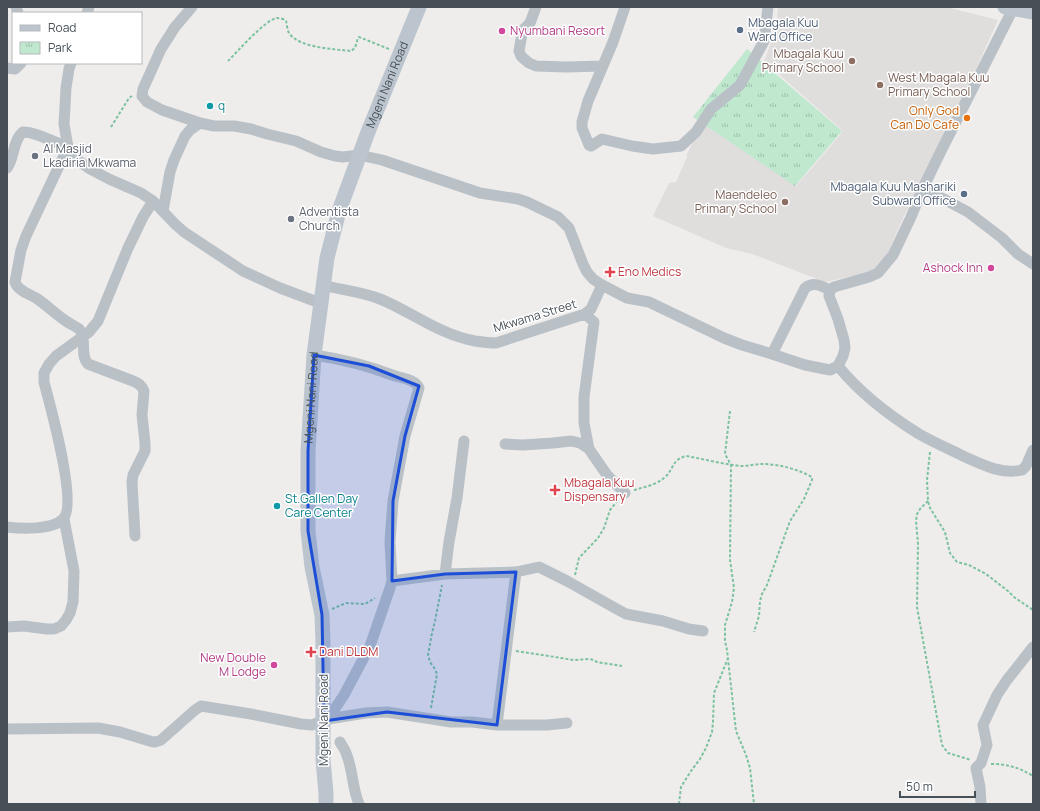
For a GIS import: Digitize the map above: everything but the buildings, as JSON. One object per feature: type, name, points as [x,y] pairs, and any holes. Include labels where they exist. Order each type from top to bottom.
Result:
[{"type":"street","points":[[192,7],[175,27],[161,49],[143,89],[143,98],[147,102],[162,110],[200,124],[234,126],[251,129],[296,141],[321,152],[335,156],[343,157],[359,155],[382,160],[480,193],[523,200],[558,217],[569,228],[587,272],[593,279],[602,285],[627,298],[649,302],[724,338],[742,345],[805,365],[830,370],[838,366],[845,348],[840,326],[829,296],[830,290],[834,287],[878,273],[893,255],[923,188],[1009,8],[1033,12]]},
{"type":"street","name":"Mgeni Nani Road","points":[[326,804],[323,760],[326,720],[322,615],[312,567],[308,531],[308,452],[314,354],[327,258],[339,211],[399,53],[419,7]]},
{"type":"street","points":[[536,7],[530,24],[524,29],[522,34],[518,51],[521,56],[529,63],[536,66],[603,66]]},
{"type":"street","points":[[625,7],[613,42],[588,101],[582,122],[582,128],[589,145],[592,146],[602,139],[632,146],[653,148],[681,146],[696,132],[711,109],[740,84],[764,41],[768,7]]},
{"type":"street","points":[[7,68],[15,69],[20,64]]},
{"type":"street","points":[[71,64],[66,88],[64,124],[68,147],[79,161],[90,169],[141,193],[153,201],[184,232],[243,271],[280,288],[320,303]]},
{"type":"street","points":[[163,211],[170,172],[174,160],[185,136],[190,130],[200,124]]},
{"type":"street","points":[[7,168],[9,166],[18,137],[23,132],[32,133],[68,147]]},
{"type":"street","points":[[68,147],[26,236],[21,250],[15,282],[16,286],[21,290],[37,299],[80,331],[83,337],[83,355],[88,364],[142,386],[144,391],[142,415],[145,451],[133,475],[132,482],[135,536]]},
{"type":"street","points":[[923,188],[968,212],[1002,238],[1018,254],[1033,264]]},
{"type":"street","points":[[7,627],[24,626],[54,629],[61,626],[70,613],[73,602],[74,571],[64,519],[68,509],[67,488],[60,446],[44,382],[44,373],[56,356],[89,332],[98,321],[128,248],[143,217],[153,201]]},
{"type":"street","points":[[772,354],[805,288],[810,284],[816,284],[830,290]]},
{"type":"street","name":"Mkwama Street","points":[[323,286],[373,297],[412,314],[446,332],[468,339],[496,343],[589,312],[602,285]]},
{"type":"street","points":[[585,314],[594,322],[584,397],[584,423],[589,449]]},
{"type":"street","points":[[314,354],[369,366],[411,381],[419,386],[405,436],[393,501],[390,542],[391,584],[370,646],[344,695],[326,720]]},
{"type":"street","points":[[838,366],[853,383],[905,425],[930,440],[988,467],[1011,471],[1022,470],[1026,466],[1033,450]]},
{"type":"street","points":[[445,574],[448,542],[457,498],[464,440]]},
{"type":"street","points":[[505,444],[523,445],[571,440],[580,443],[589,449],[607,475],[625,493]]},
{"type":"street","points":[[7,527],[42,527],[55,525],[64,519]]},
{"type":"street","points":[[391,584],[445,574],[516,572],[539,567],[588,592],[626,614],[663,620],[689,629],[703,631]]},
{"type":"street","points":[[497,725],[516,572]]},
{"type":"street","points":[[981,804],[980,787],[976,768],[981,763],[986,745],[982,725],[997,695],[1033,647]]},
{"type":"street","points":[[7,729],[98,728],[120,732],[155,742],[161,740],[201,706],[302,724],[312,724],[366,713],[387,712],[451,722],[472,722],[497,725],[547,725],[567,723]]},
{"type":"street","points":[[340,742],[349,762],[359,804]]},
{"type":"path","points":[[228,61],[253,35],[269,22],[277,18],[284,19],[290,34],[307,45],[320,48],[351,51],[355,48],[359,37],[399,53]]},
{"type":"path","points":[[111,127],[128,98],[133,96],[143,98]]},
{"type":"path","points":[[730,411],[725,454],[731,465],[730,560],[734,588],[732,602],[725,625],[725,641],[736,731],[750,768],[754,804]]},
{"type":"path","points":[[930,440],[931,446],[927,480],[928,501],[930,508],[945,532],[950,553],[957,562],[969,565],[986,574],[1014,597],[1033,610]]},
{"type":"path","points":[[573,585],[579,558],[598,538],[604,528],[610,510],[625,493],[658,482],[665,477],[680,458],[686,456],[731,465],[746,466],[760,464],[786,467],[810,476],[812,479],[804,500],[790,521],[767,585],[762,594],[759,616],[754,632]]},
{"type":"path","points":[[928,501],[920,508],[916,521],[918,550],[917,607],[942,745],[948,753],[981,763],[1004,764],[1033,776]]},
{"type":"path","points":[[430,719],[437,674],[428,655],[445,574]]},
{"type":"path","points":[[322,615],[346,603],[365,604],[373,600],[391,584]]},
{"type":"path","points":[[506,650],[574,660],[590,659],[598,663],[622,666]]},
{"type":"path","points":[[679,804],[681,787],[691,770],[700,759],[712,732],[714,693],[728,658]]},
{"type":"highlighted area","points":[[314,355],[369,366],[419,386],[405,436],[393,501],[392,581],[445,574],[516,572],[497,725],[387,712],[324,721],[322,615],[308,531],[308,451]]},
{"type":"shaded area","points":[[778,7],[946,7],[998,20],[958,109],[904,216],[884,261],[876,269],[863,274],[825,282],[752,254],[726,248],[653,216],[669,183],[676,182],[687,157],[686,156],[703,122],[796,186],[843,131],[764,61],[769,49]]},
{"type":"green space","points":[[747,49],[842,131],[795,186],[693,117]]},
{"type":"place","name":"Mbagala Kuu Ward Office","points":[[740,30]]},
{"type":"place","name":"Nyumbani Resort","points":[[502,31]]},
{"type":"place","name":"Mbagala Kuu Primary School","points":[[852,61]]},
{"type":"place","name":"West Mbagala Kuu Primary School","points":[[880,85]]},
{"type":"place","name":"q","points":[[210,106]]},
{"type":"place","name":"Only God Can Do Cafe","points":[[967,118]]},
{"type":"place","name":"Al Masjid Lkadiria Mkwama","points":[[35,156]]},
{"type":"place","name":"Mbagala Kuu Mashariki Subward Office","points":[[964,194]]},
{"type":"place","name":"Maendeleo Primary School","points":[[785,202]]},
{"type":"place","name":"Adventista Church","points":[[291,219]]},
{"type":"place","name":"Ashock Inn","points":[[991,268]]},
{"type":"place","name":"Eno Medics","points":[[610,272]]},
{"type":"place","name":"Mbagala Kuu Dispensary","points":[[555,490]]},
{"type":"place","name":"St.Gallen Day Care Center","points":[[277,506]]},
{"type":"place","name":"Dani DLDM","points":[[311,652]]},
{"type":"place","name":"New Double M Lodge","points":[[274,665]]}]
